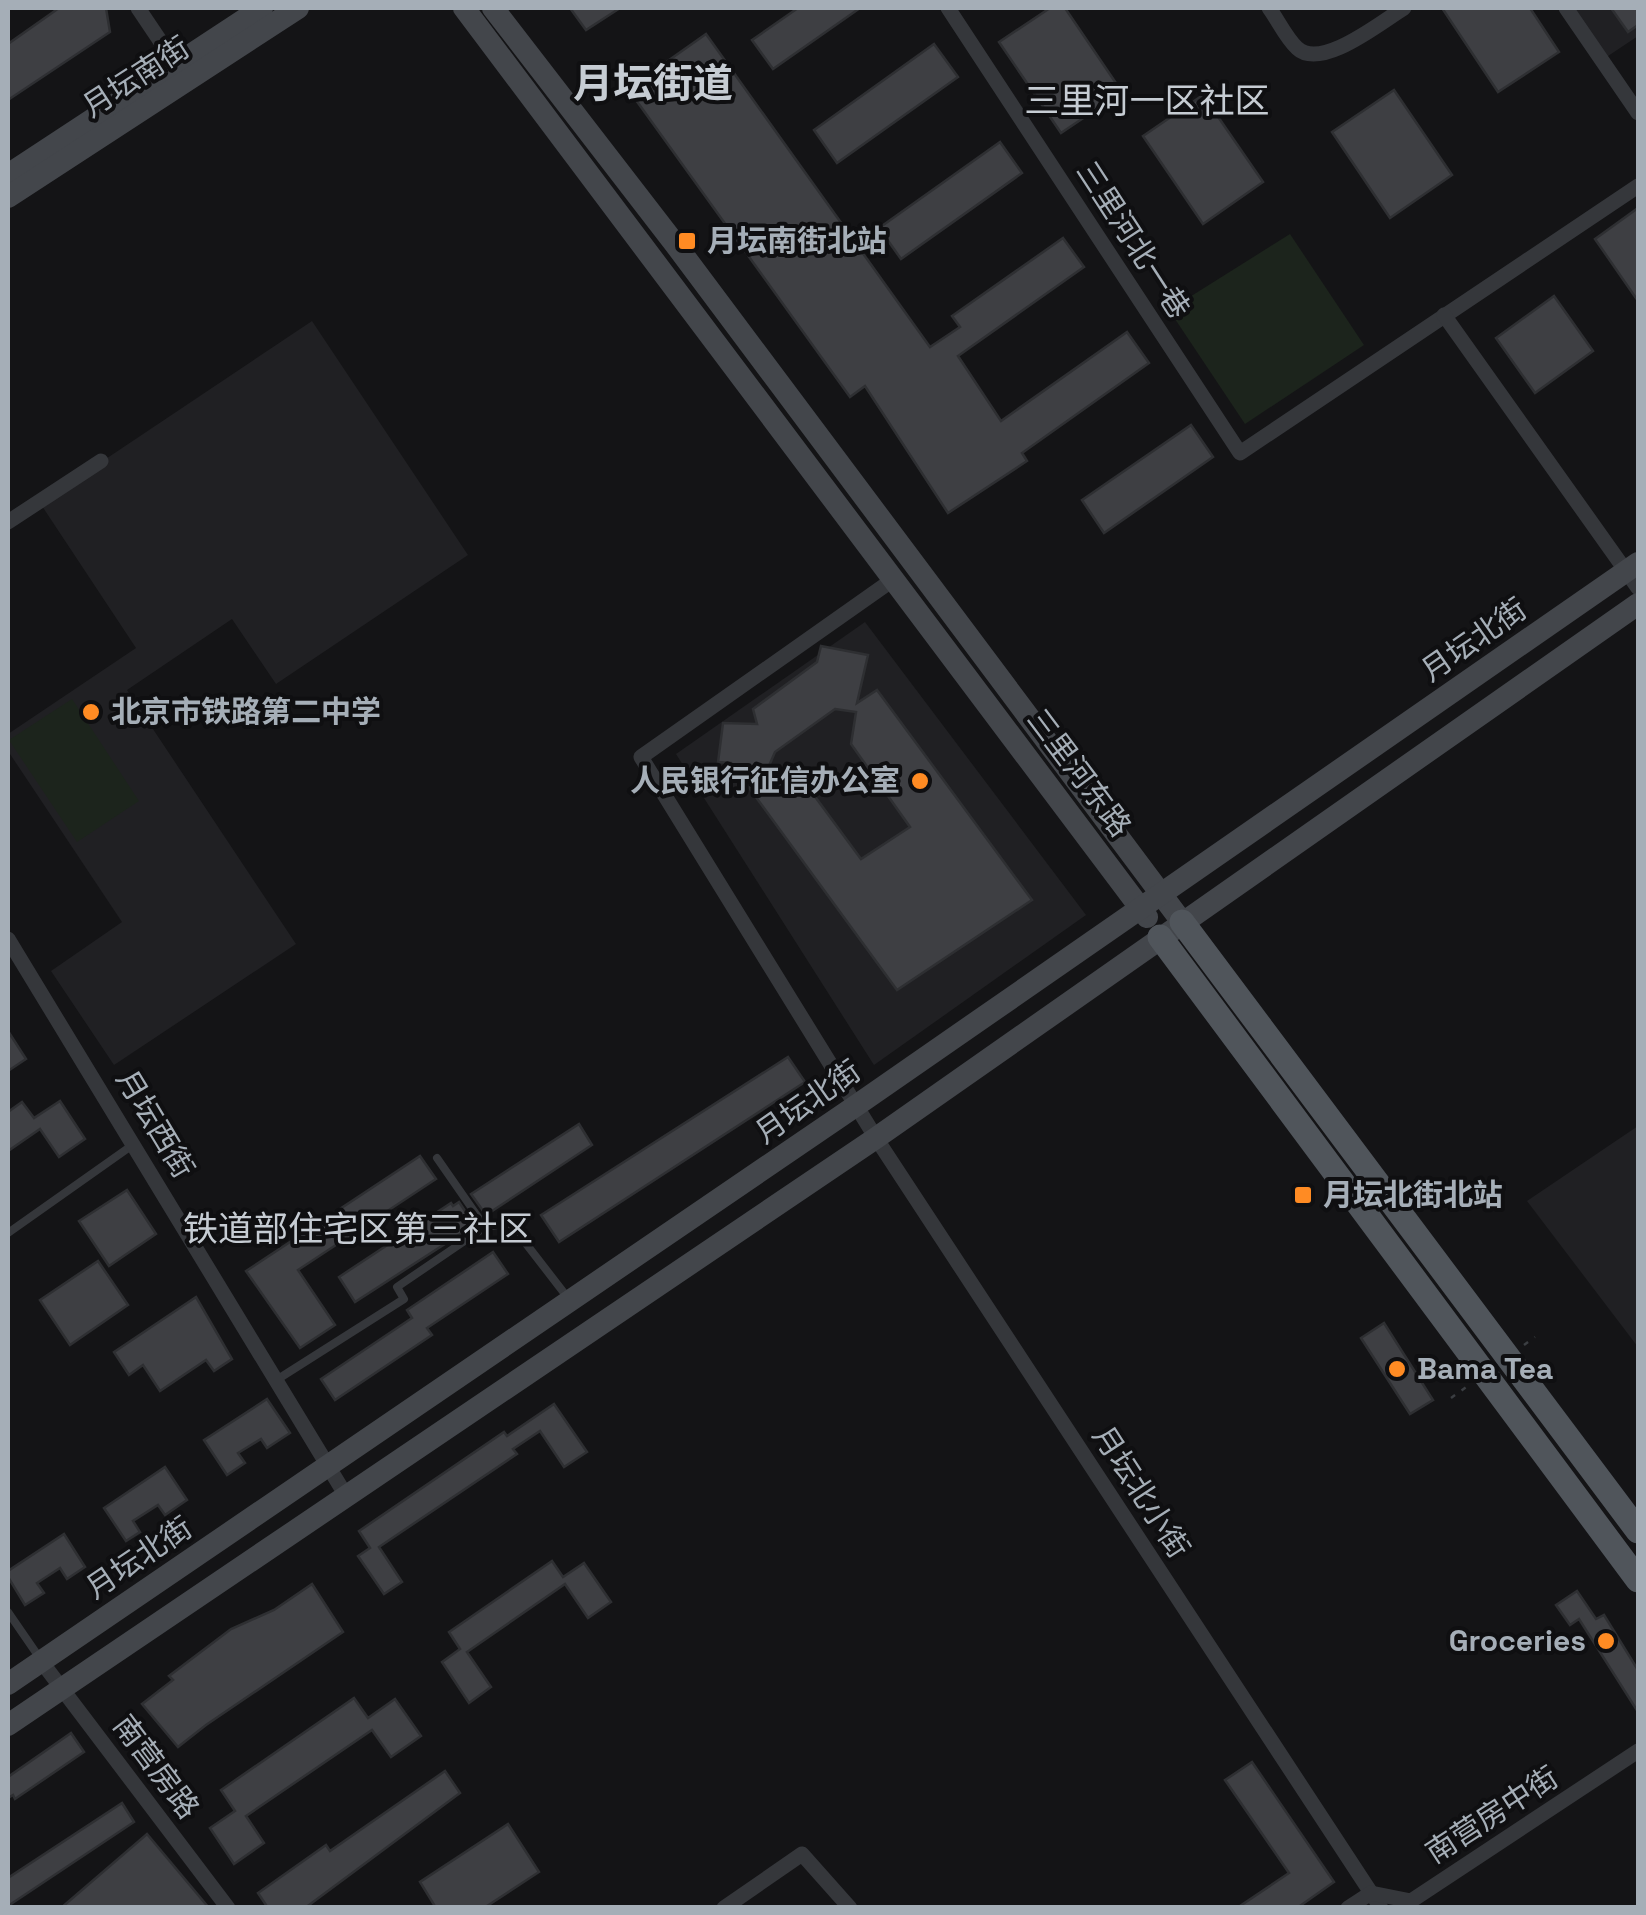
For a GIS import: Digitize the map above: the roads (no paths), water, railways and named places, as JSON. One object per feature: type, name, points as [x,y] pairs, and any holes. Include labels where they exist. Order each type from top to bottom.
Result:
[{"type":"main road","name":"月坛南街","points":[[8,175],[262,8]]},
{"type":"main road","name":"月坛南街","points":[[8,197],[298,8]]},
{"type":"main road","name":"三里河东路","points":[[464,8],[698,315],[891,581],[1140,908],[1638,1580]]},
{"type":"main road","name":"三里河东路","points":[[493,8],[675,244],[1638,1532]]},
{"type":"main road","name":"月坛北街","points":[[8,1684],[857,1106],[1160,893],[1635,574]]},
{"type":"main road","name":"月坛北街","points":[[8,1725],[876,1138],[1638,604]]},
{"type":"street","points":[[138,8],[176,63]]},
{"type":"street","name":"三里河北一巷","points":[[948,8],[1240,453],[1444,315]]},
{"type":"street","points":[[1269,8],[1298,50],[1317,56],[1348,44],[1404,8]]},
{"type":"street","points":[[1566,8],[1638,114]]},
{"type":"street","points":[[1635,574],[1444,315],[1638,186]]},
{"type":"street","points":[[8,522],[100,461]]},
{"type":"street","name":"月坛北小街","points":[[891,581],[641,757],[876,1138],[1380,1908]]},
{"type":"street","name":"月坛西街","points":[[10,947],[346,1494]]},
{"type":"street","name":"南营房路","points":[[41,1660],[228,1908]]},
{"type":"street","name":"南营房中街","points":[[1370,1893],[1411,1901],[1638,1751]]},
{"type":"street","points":[[724,1908],[802,1854],[850,1908]]},
{"type":"street","points":[[1348,1908],[1370,1893]]},
{"type":"lane","points":[[8,1233],[134,1144]]},
{"type":"lane","points":[[437,1158],[485,1227]]},
{"type":"lane","points":[[278,1379],[404,1299],[397,1287],[485,1227],[510,1223],[571,1301]]},
{"type":"lane","points":[[8,1612],[41,1660]]},
{"type":"place","name":"月坛南街北站","points":[[687,241]]},
{"type":"place","name":"北京市铁路第二中学","points":[[91,712]]},
{"type":"place","name":"人民银行征信办公室","points":[[920,781]]},
{"type":"place","name":"月坛北街北站","points":[[1303,1195]]},
{"type":"place","name":"Bama Tea","points":[[1397,1369]]},
{"type":"place","name":"Groceries","points":[[1606,1641]]},
{"type":"district","name":"月坛街道","points":[[653,83]]},
{"type":"district","name":"三里河一区社区","points":[[1147,101]]},
{"type":"district","name":"铁道部住宅区第三社区","points":[[358,1229]]}]
